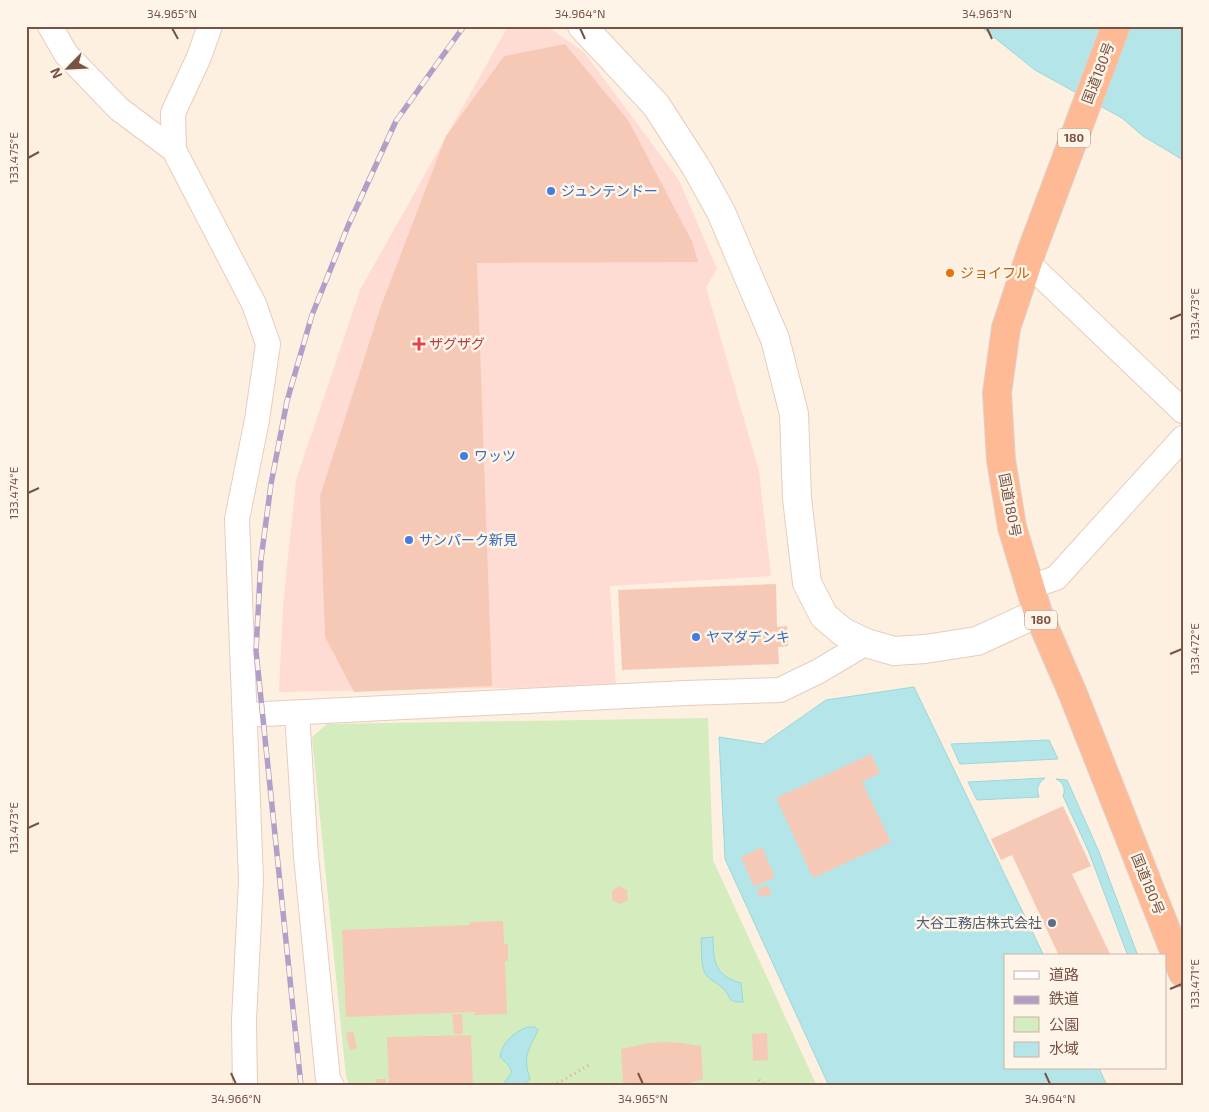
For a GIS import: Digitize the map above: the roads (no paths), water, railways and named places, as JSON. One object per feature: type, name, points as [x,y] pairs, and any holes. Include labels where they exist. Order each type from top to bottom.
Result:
[{"type":"highway","name":"国道180号","points":[[1116,26],[1030,256],[1006,328],[997,393],[1001,460],[1012,527],[1034,600],[1178,940],[1183,972]]},
{"type":"street","points":[[50,26],[66,54],[119,109],[174,150]]},
{"type":"street","points":[[210,26],[199,57],[172,113],[174,150],[254,304],[268,344],[257,420],[237,519],[251,880],[244,1020],[245,1086]]},
{"type":"street","points":[[582,26],[656,105],[696,166],[721,212],[775,339],[794,414],[796,498],[807,582],[824,616],[843,632],[866,643],[894,651],[925,649],[977,641],[1034,600],[1183,438]]},
{"type":"street","points":[[1030,256],[1183,411]]},
{"type":"street","points":[[245,715],[780,690],[819,671],[866,643]]},
{"type":"street","points":[[297,713],[306,856],[328,1080],[332,1086]]},
{"type":"water","points":[[980,26],[1183,26],[1183,160],[1143,136],[1122,118],[1035,70]]},
{"type":"water","points":[[914,687],[1043,954],[1004,954],[1004,1070],[1100,1070],[1107,1086],[829,1086],[725,859],[719,737],[763,744],[826,700]]},
{"type":"water","points":[[1049,740],[1058,759],[960,764],[951,744]]},
{"type":"water","points":[[1045,778],[1038,786],[1039,797],[977,800],[968,782]]},
{"type":"water","points":[[1056,779],[1067,780],[1099,852],[1137,954],[1127,954],[1088,850],[1063,796],[1063,786]]},
{"type":"water","points":[[713,937],[717,966],[726,976],[741,983],[743,1002],[732,1000],[723,988],[705,973],[702,964],[701,938]]},
{"type":"water","points":[[528,1027],[535,1027],[538,1030],[529,1048],[527,1058],[530,1079],[522,1086],[501,1086],[511,1071],[500,1057],[503,1047],[514,1035]]},
{"type":"railway","points":[[301,1086],[256,651],[261,559],[271,484],[287,401],[312,315],[348,226],[396,121],[464,26]]},
{"type":"place","name":"ジュンテンドー","points":[[551,191]]},
{"type":"place","name":"ジョイフル","points":[[950,273]]},
{"type":"place","name":"ザグザグ","points":[[419,344]]},
{"type":"place","name":"ワッツ","points":[[464,456]]},
{"type":"place","name":"サンパーク新見","points":[[409,540]]},
{"type":"place","name":"ヤマダデンキ","points":[[696,637]]},
{"type":"place","name":"大谷工務店株式会社","points":[[1052,923]]}]
